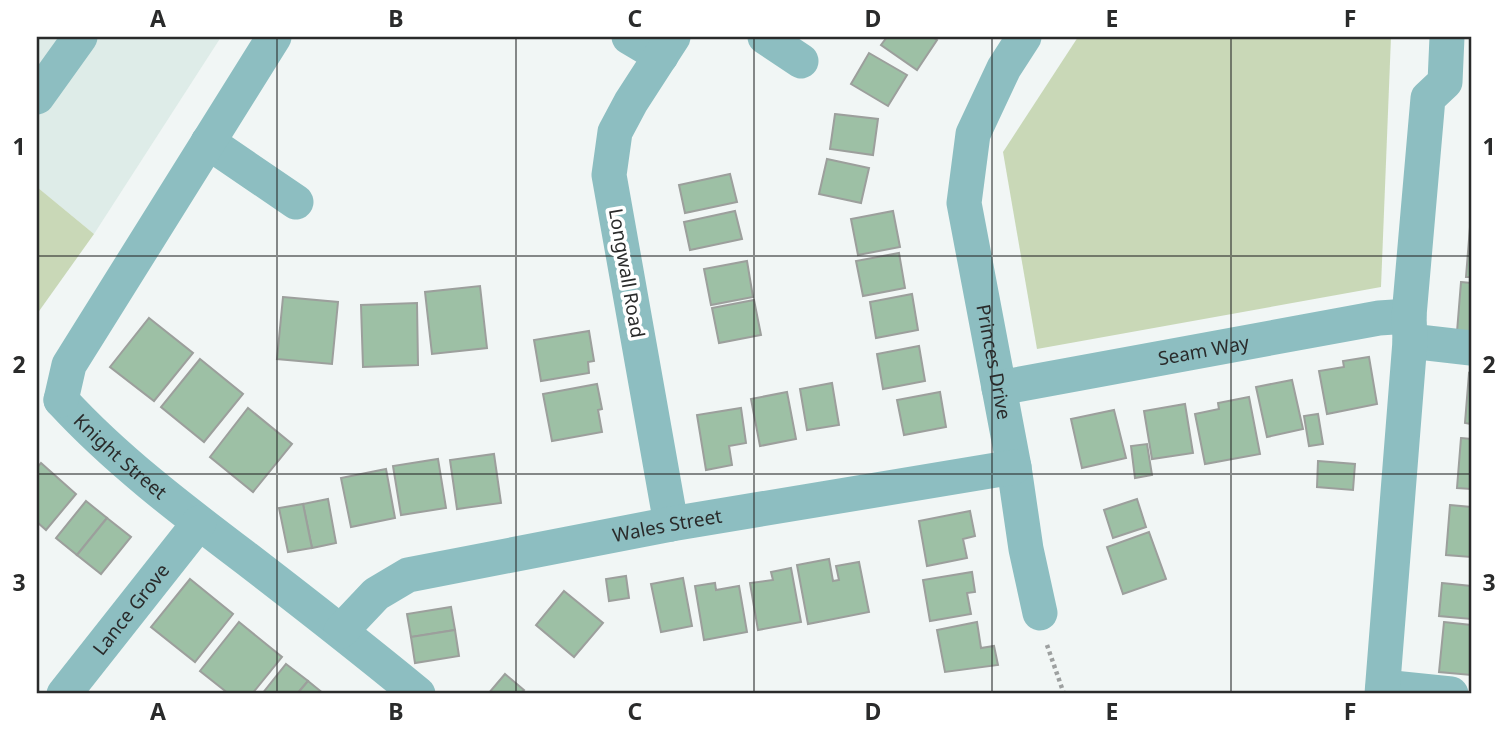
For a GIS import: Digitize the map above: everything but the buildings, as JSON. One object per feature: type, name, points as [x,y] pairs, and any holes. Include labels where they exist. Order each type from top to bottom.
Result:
[{"type":"street","points":[[37,97],[80,37]]},
{"type":"street","name":"Knight Street","points":[[274,37],[49,400],[199,523],[341,631],[418,694]]},
{"type":"street","points":[[629,37],[667,46]]},
{"type":"street","points":[[765,37],[801,61]]},
{"type":"street","name":"Princes Drive","points":[[1024,37],[1004,68],[973,134],[964,203],[1014,467],[1026,550],[1040,613]]},
{"type":"street","points":[[1447,37],[1458,83],[1429,98],[1383,691],[1451,694]]},
{"type":"street","name":"Longwall Road","points":[[667,46],[615,132],[609,174],[671,524]]},
{"type":"street","points":[[208,142],[296,202]]},
{"type":"street","name":"Seam Way","points":[[999,388],[1379,318],[1471,348]]},
{"type":"street","name":"Wales Street","points":[[341,631],[376,594],[408,575],[671,524],[1014,467]]},
{"type":"street","name":"Lance Grove","points":[[64,694],[199,523]]},
{"type":"path","points":[[1040,613],[1064,694]]},
{"type":"shaded area","points":[[37,37],[221,37],[94,234],[37,187]]},
{"type":"green space","points":[[1078,37],[1391,37],[1381,287],[1037,349],[1003,152]]},
{"type":"green space","points":[[37,187],[94,234],[37,314]]}]
